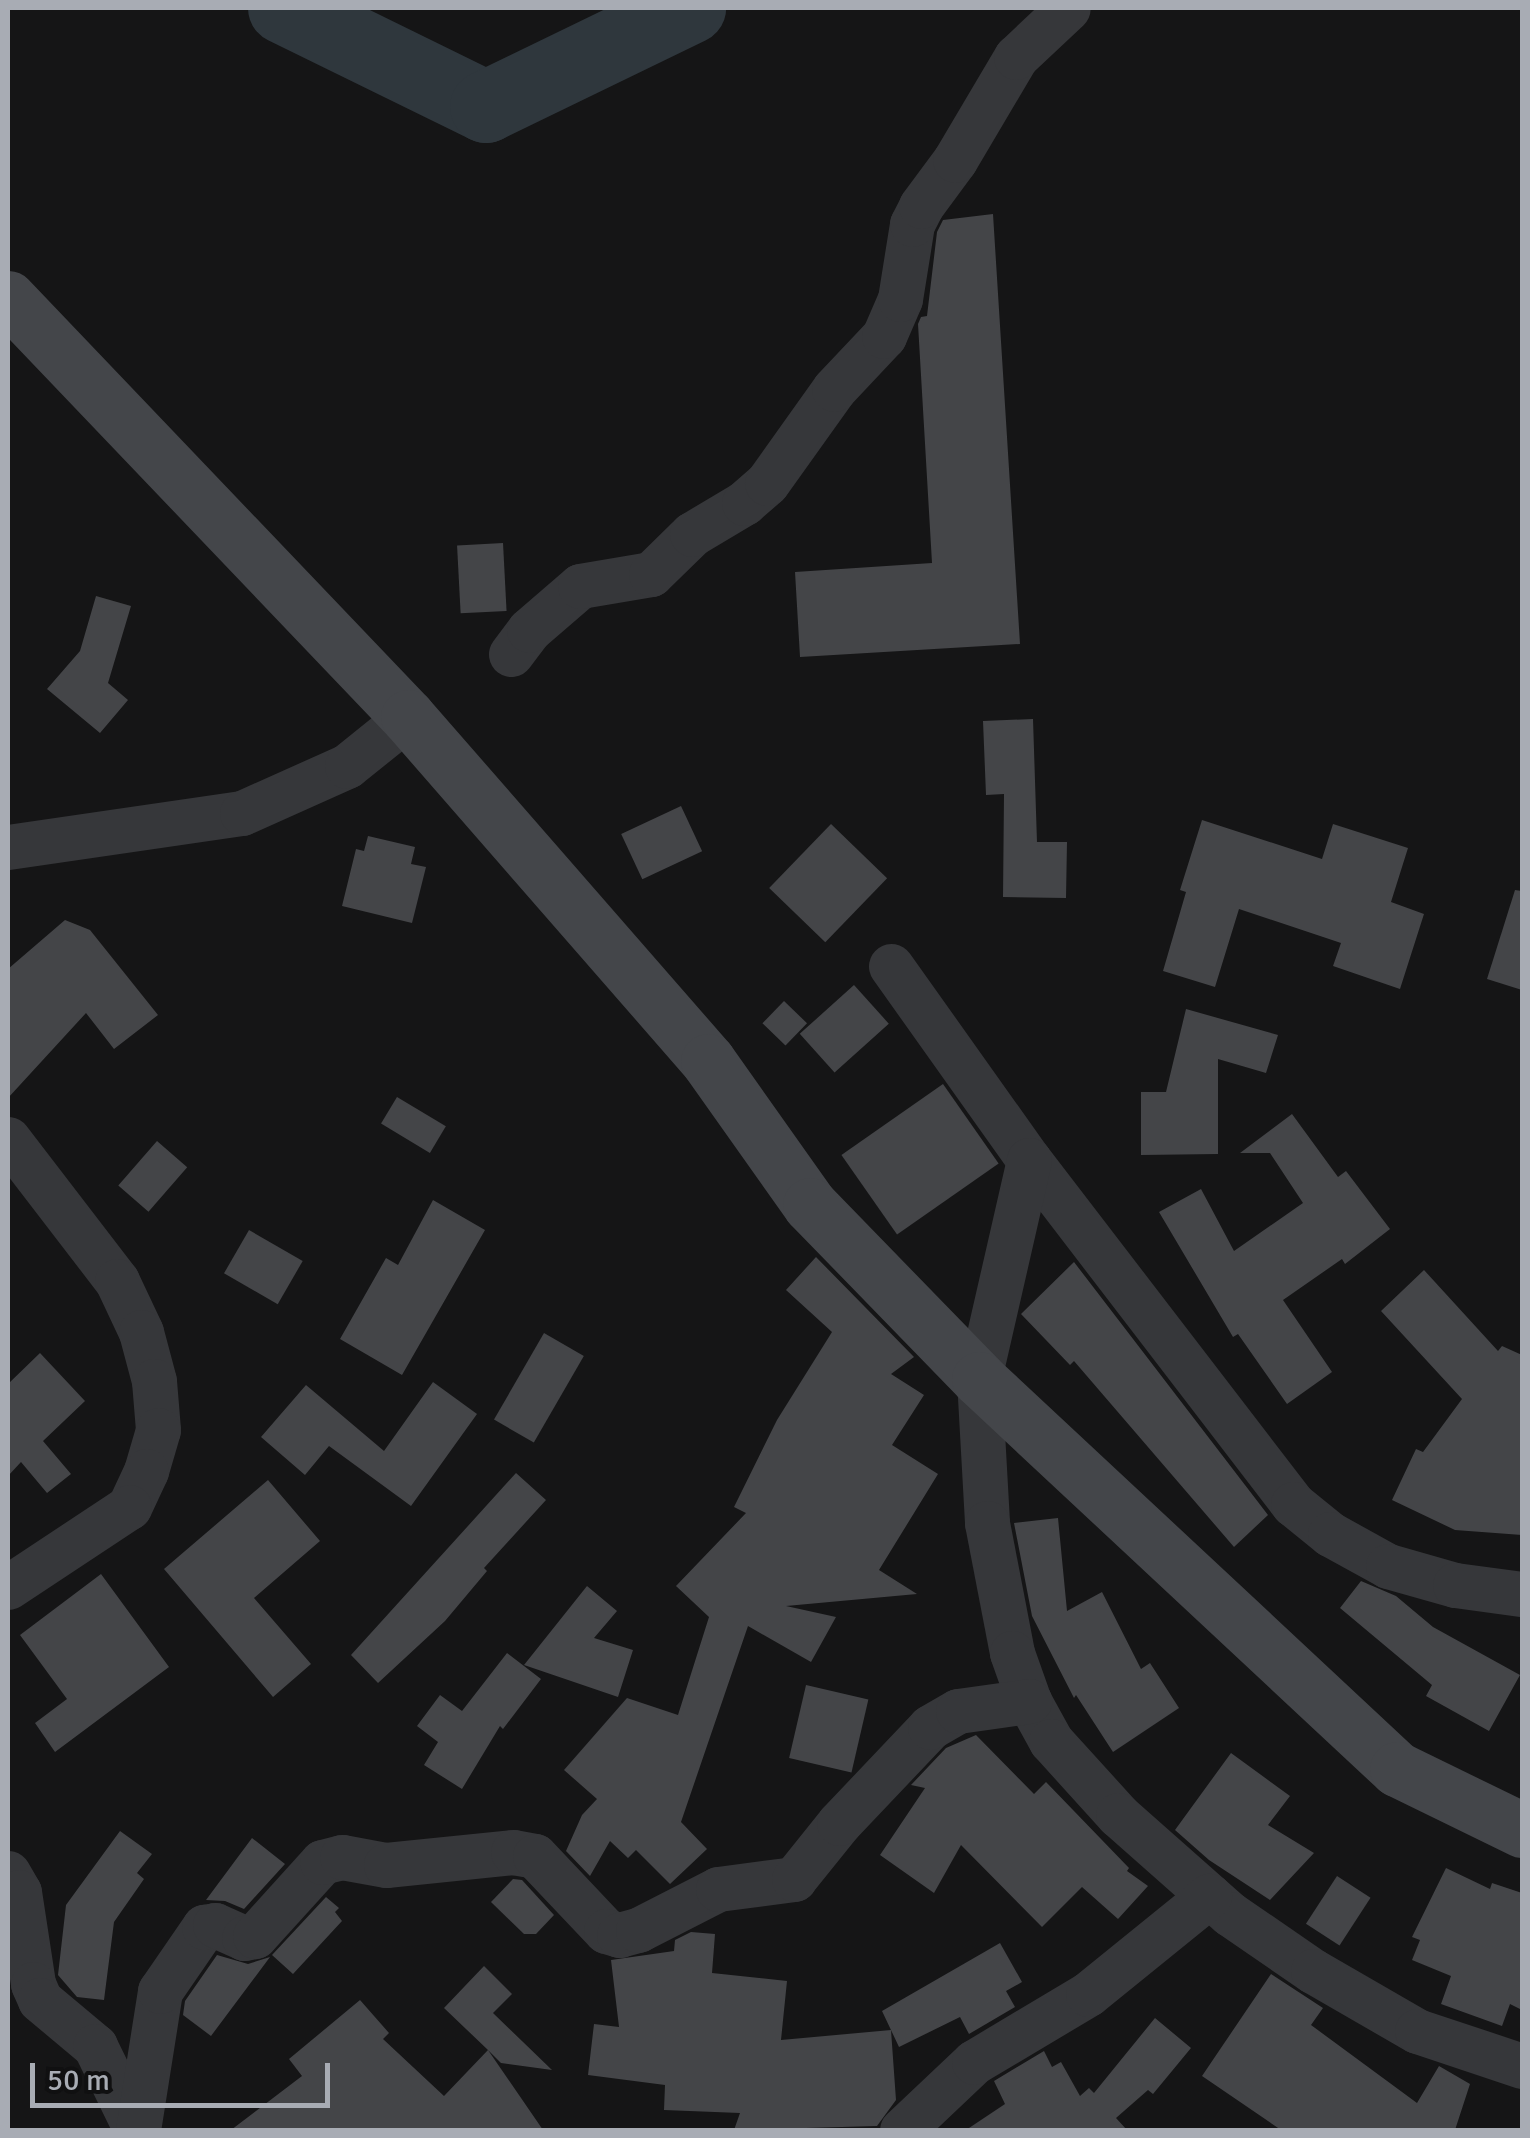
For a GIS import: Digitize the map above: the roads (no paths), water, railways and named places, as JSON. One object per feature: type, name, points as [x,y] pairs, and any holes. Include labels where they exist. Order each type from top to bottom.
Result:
[{"type":"main road","points":[[8,298],[408,717],[708,1061],[810,1205],[979,1379],[1398,1769],[1522,1830]]},
{"type":"street","points":[[511,654],[538,620],[580,586],[651,574],[692,534],[744,503],[777,472],[834,389],[884,336],[900,299],[912,224],[921,206],[956,160],[1016,57],[1068,8]]},
{"type":"street","points":[[8,847],[242,813],[347,766],[408,717]]},
{"type":"street","points":[[891,966],[1028,1160],[1293,1504],[1330,1534],[1388,1566],[1455,1585],[1522,1594]]},
{"type":"street","points":[[8,1138],[117,1280],[141,1332],[154,1381],[158,1430],[146,1471],[129,1507],[8,1587]]},
{"type":"street","points":[[1028,1160],[979,1379],[987,1523],[1012,1653],[1029,1701],[1051,1741],[1118,1816],[1210,1896],[1313,1971],[1417,2031],[1522,2066]]},
{"type":"street","points":[[137,2130],[160,1992],[204,1927],[215,1925],[244,1938],[255,1936],[322,1862],[342,1857],[386,1865],[513,1852],[535,1856],[606,1931],[619,1935],[638,1930],[718,1889],[794,1879],[839,1822],[930,1728],[958,1710],[1029,1701]]},
{"type":"street","points":[[8,1873],[19,1892],[33,1984],[40,2000],[95,2046],[137,2130]]},
{"type":"street","points":[[902,2130],[974,2062],[1088,1994],[1210,1896]]},
{"type":"waterway","points":[[284,8],[486,107],[690,8]]}]
